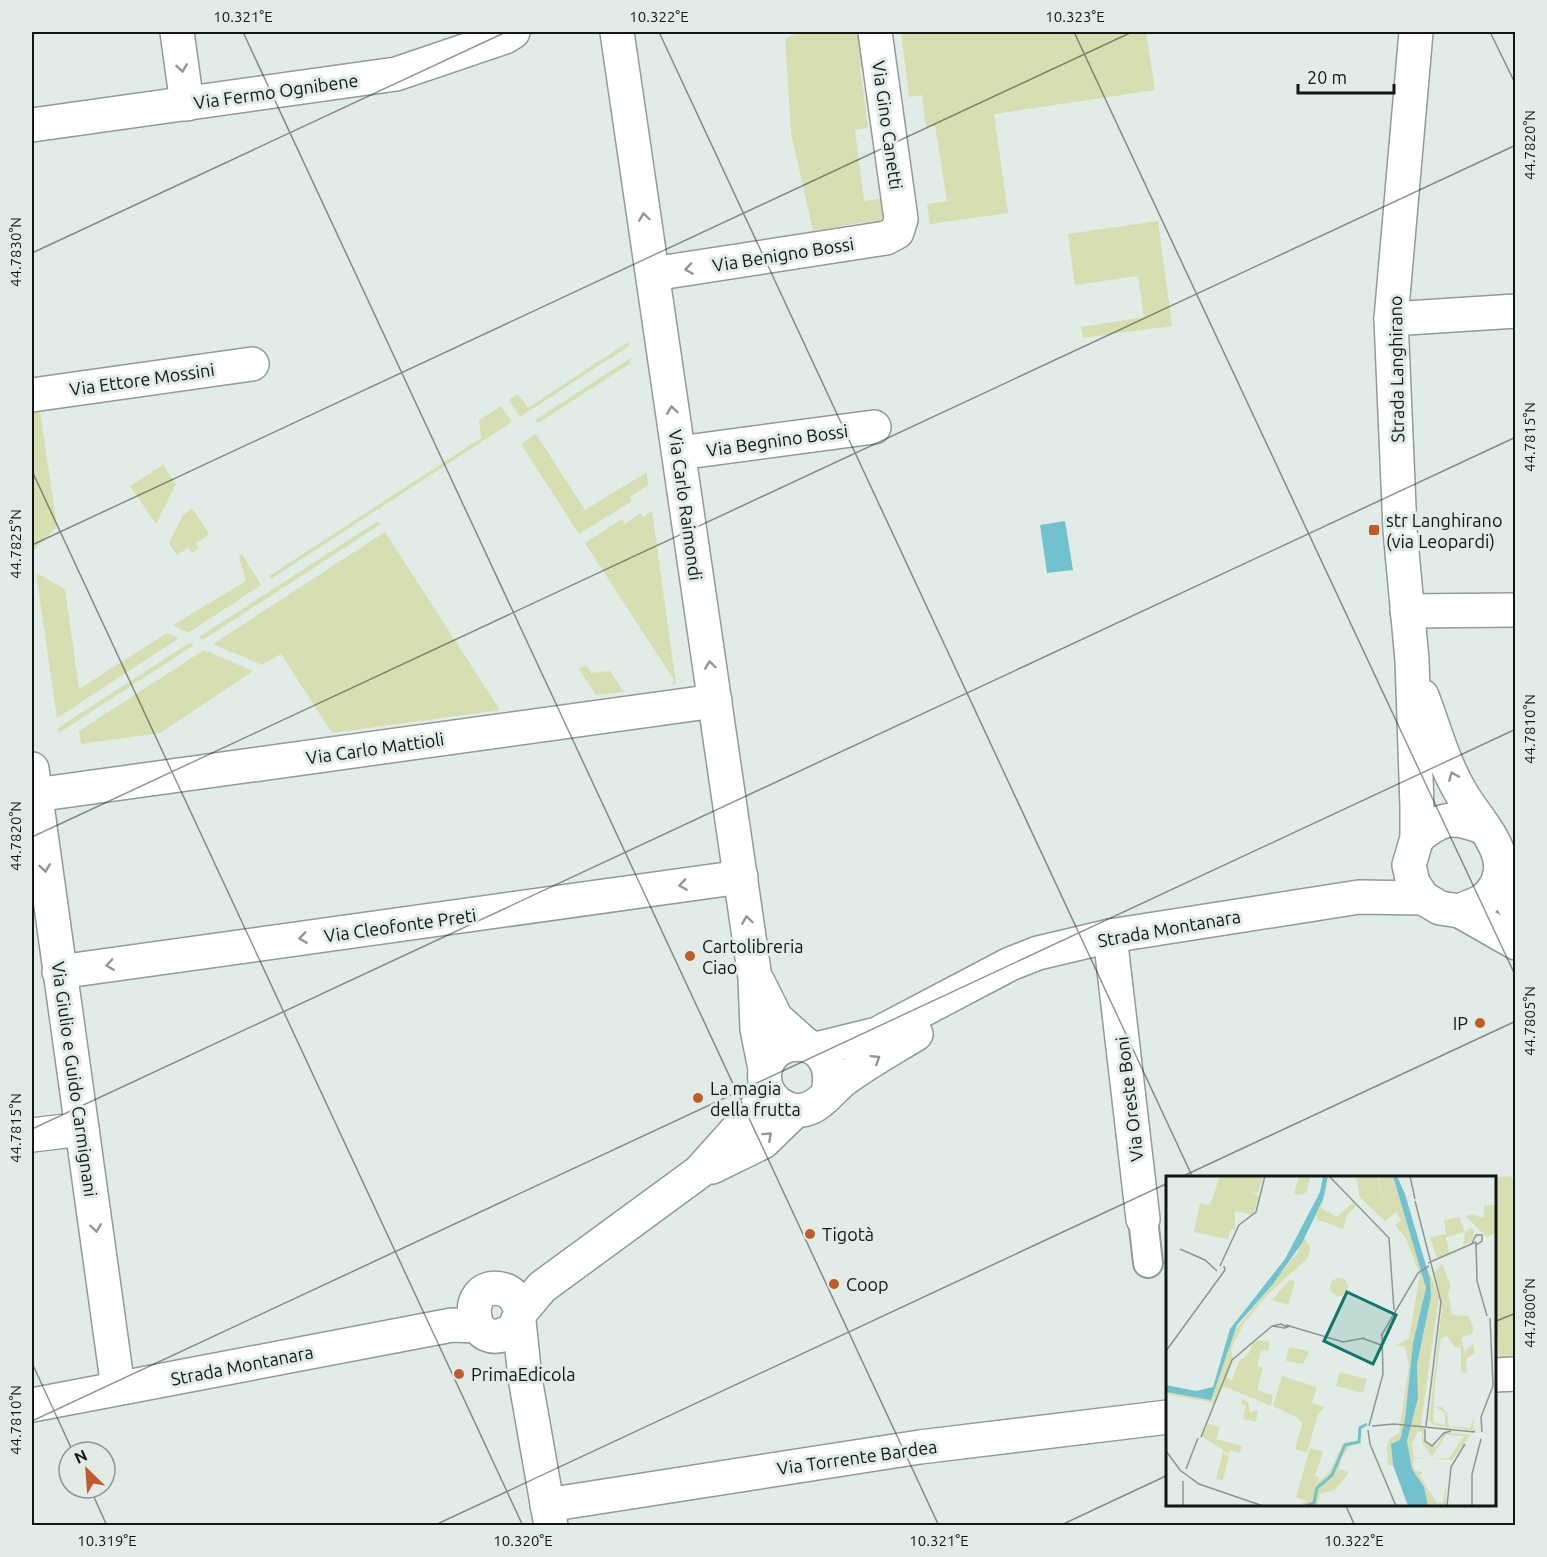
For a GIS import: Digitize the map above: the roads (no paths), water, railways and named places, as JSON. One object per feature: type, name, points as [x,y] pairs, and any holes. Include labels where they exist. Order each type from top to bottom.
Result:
[{"type":"street","points":[[177,32],[187,104]]},
{"type":"street","name":"Via Fermo Ognibene","points":[[32,125],[396,75],[505,37],[513,32]]},
{"type":"street","name":"Via Carlo Raimondi","points":[[617,32],[756,978],[757,1029],[776,1092]]},
{"type":"street","name":"Via Gino Canetti","points":[[875,32],[901,219]]},
{"type":"street","name":"Strada Langhirano","points":[[1416,32],[1391,319],[1400,530],[1412,672],[1413,883],[1423,898]]},
{"type":"street","name":"Via Benigno Bossi","points":[[653,274],[886,238],[897,232],[901,219]]},
{"type":"street","points":[[1391,319],[1515,311]]},
{"type":"street","name":"Via Ettore Mossini","points":[[32,394],[252,364]]},
{"type":"street","name":"Via Begnino Bossi","points":[[679,453],[874,427]]},
{"type":"street","points":[[1407,611],[1515,610]]},
{"type":"street","name":"Strada Langhirano","points":[[1412,672],[1458,789],[1499,849],[1515,909]]},
{"type":"street","name":"Via Carlo Mattioli","points":[[33,782],[715,701]]},
{"type":"street","name":"Via Giulio e Guido Carmignani","points":[[33,782],[118,1388]]},
{"type":"street","points":[[1413,852],[1436,823],[1459,819],[1482,827]]},
{"type":"street","name":"Strada Montanara","points":[[1359,897],[1413,852]]},
{"type":"street","points":[[1460,911],[1485,900],[1507,876]]},
{"type":"street","name":"Via Cleofonte Preti","points":[[59,972],[741,877]]},
{"type":"street","name":"Strada Montanara","points":[[32,1405],[472,1324],[496,1336],[506,1334],[517,1308],[542,1287],[699,1172],[736,1157],[763,1142],[776,1092],[771,1058],[780,1049],[792,1044],[811,1047],[877,1034],[985,977],[1038,953],[1110,936],[1359,897],[1423,898]]},
{"type":"street","points":[[1423,898],[1440,908],[1460,911],[1515,943]]},
{"type":"street","name":"Via Oreste Boni","points":[[1110,936],[1148,1263]]},
{"type":"street","name":"Strada Montanara","points":[[776,1092],[811,1108],[846,1078],[919,1032],[985,977]]},
{"type":"street","name":"Via Carlo Raimondi","points":[[756,978],[776,1018],[811,1047]]},
{"type":"street","points":[[811,1047],[827,1061],[832,1076],[828,1092]]},
{"type":"street","points":[[32,1135],[82,1128]]},
{"type":"street","name":"Strada Montanara","points":[[472,1324],[476,1300],[491,1289],[501,1288],[517,1308]]},
{"type":"street","points":[[517,1308],[525,1378],[549,1515]]},
{"type":"street","points":[[472,1324],[525,1378]]},
{"type":"street","points":[[1496,1375],[1515,1374]]},
{"type":"street","name":"Via Torrente Bardea","points":[[549,1515],[920,1447],[1166,1417]]},
{"type":"water","points":[[1065,521],[1073,570],[1047,573],[1040,525]]},
{"type":"place","name":"str Langhirano (via Leopardi)","points":[[1374,530]]},
{"type":"place","name":"Cartolibreria Ciao","points":[[690,956]]},
{"type":"place","name":"IP","points":[[1480,1023]]},
{"type":"place","name":"La magia della frutta","points":[[698,1098]]},
{"type":"place","name":"Tigotà","points":[[810,1234]]},
{"type":"place","name":"Coop","points":[[834,1284]]},
{"type":"place","name":"PrimaEdicola","points":[[459,1374]]}]
